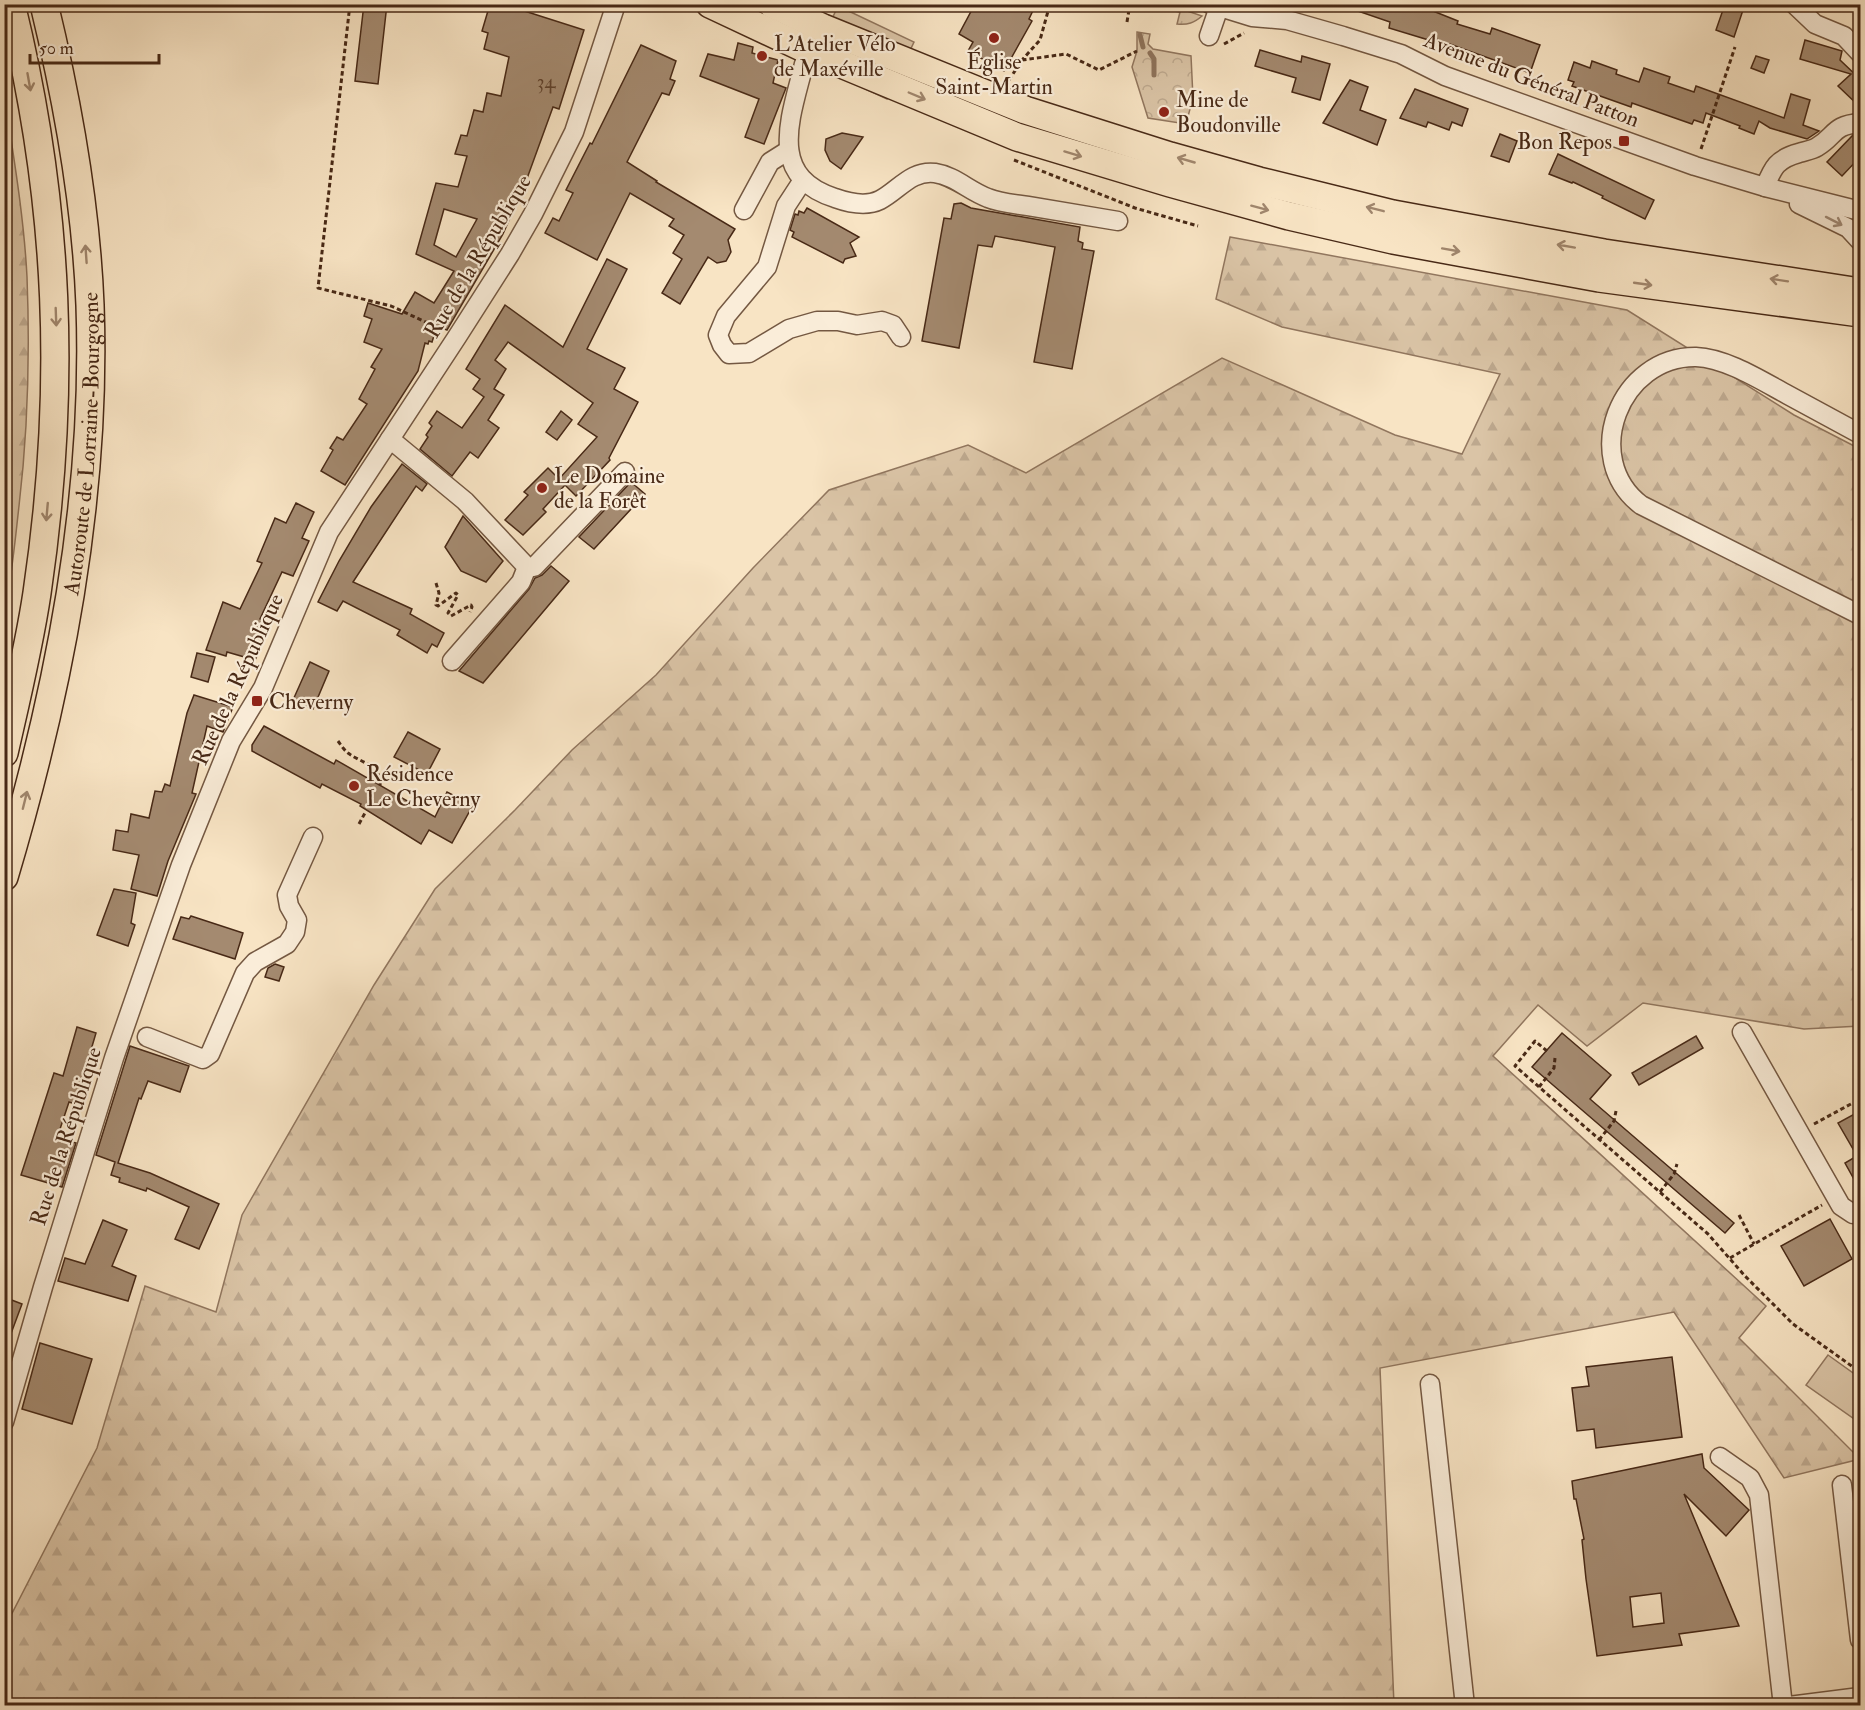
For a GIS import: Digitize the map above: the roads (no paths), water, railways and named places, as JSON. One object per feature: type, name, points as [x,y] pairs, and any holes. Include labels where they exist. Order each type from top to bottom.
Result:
[{"type":"highway","name":"Autoroute de Lorraine-Bourgogne","points":[[4,753],[37,592],[49,492],[56,359],[54,282],[47,201],[26,67],[11,4]]},
{"type":"highway","name":"Autoroute de Lorraine-Bourgogne","points":[[4,877],[39,746],[54,678],[75,566],[87,452],[91,356],[85,235],[69,115],[44,4]]},
{"type":"highway","points":[[710,4],[1011,147],[1393,240],[1599,278],[1844,296]]},
{"type":"highway","points":[[772,4],[823,28],[1025,110],[1181,159],[1259,181],[1393,213],[1844,296],[1860,313]]},
{"type":"street","name":"Rue de la République","points":[[4,1422],[114,1058],[167,903],[197,823],[234,736],[263,688],[323,543],[510,254],[533,214],[574,132],[616,4]]},
{"type":"street","points":[[1794,4],[1815,24],[1844,36],[1860,53]]},
{"type":"street","points":[[1214,6],[1215,41]]},
{"type":"street","name":"Avenue du Général Patton","points":[[1214,6],[1252,17],[1287,20],[1401,54],[1445,76],[1695,166],[1860,211]]},
{"type":"street","points":[[804,64],[792,110],[790,161],[803,180],[822,194],[858,204],[878,201],[908,178],[924,172],[937,173],[952,178],[988,199],[1118,221]]},
{"type":"street","points":[[1766,187],[1773,168],[1784,158],[1816,148],[1834,131],[1848,124],[1860,123]]},
{"type":"street","points":[[744,210],[770,162],[789,150]]},
{"type":"street","points":[[803,180],[786,206],[766,267],[726,316],[718,335],[722,345],[729,354],[749,353],[789,329],[817,321],[838,321],[857,325],[882,321],[893,325],[901,337]]},
{"type":"street","name":"Avenue du Général Patton","points":[[1766,187],[1848,228],[1860,241]]},
{"type":"street","points":[[1860,434],[1748,375],[1724,364],[1696,357],[1666,363],[1637,382],[1619,407],[1610,438],[1619,478],[1631,497],[1641,505],[1860,615]]},
{"type":"street","points":[[390,439],[465,501],[527,567],[534,567],[625,472]]},
{"type":"street","points":[[452,661],[521,582],[527,567]]},
{"type":"street","points":[[147,1037],[203,1059],[210,1054],[245,973],[255,962],[287,944],[295,932],[297,920],[289,906],[287,895],[313,837]]},
{"type":"street","points":[[1742,1032],[1841,1206],[1853,1214],[1860,1213]]},
{"type":"street","points":[[1430,1384],[1465,1706]]},
{"type":"street","points":[[1720,1457],[1750,1478],[1759,1495],[1783,1706]]},
{"type":"street","points":[[1842,1485],[1860,1640]]},
{"type":"street","points":[[1789,1706],[1860,1697]]},
{"type":"waterway","points":[[1140,35],[1143,47]]},
{"type":"waterway","points":[[1150,53],[1154,59],[1154,75]]},
{"type":"place","name":"Église Saint-Martin","points":[[994,38]]},
{"type":"place","name":"L'Atelier Vélo de Maxéville","points":[[762,56]]},
{"type":"place","name":"Mine de Boudonville","points":[[1164,112]]},
{"type":"place","name":"Bon Repos","points":[[1624,141]]},
{"type":"place","name":"Le Domaine de la Forêt","points":[[542,488]]},
{"type":"place","name":"Cheverny","points":[[257,701]]},
{"type":"place","name":"Résidence Le Cheverny","points":[[354,786]]}]
